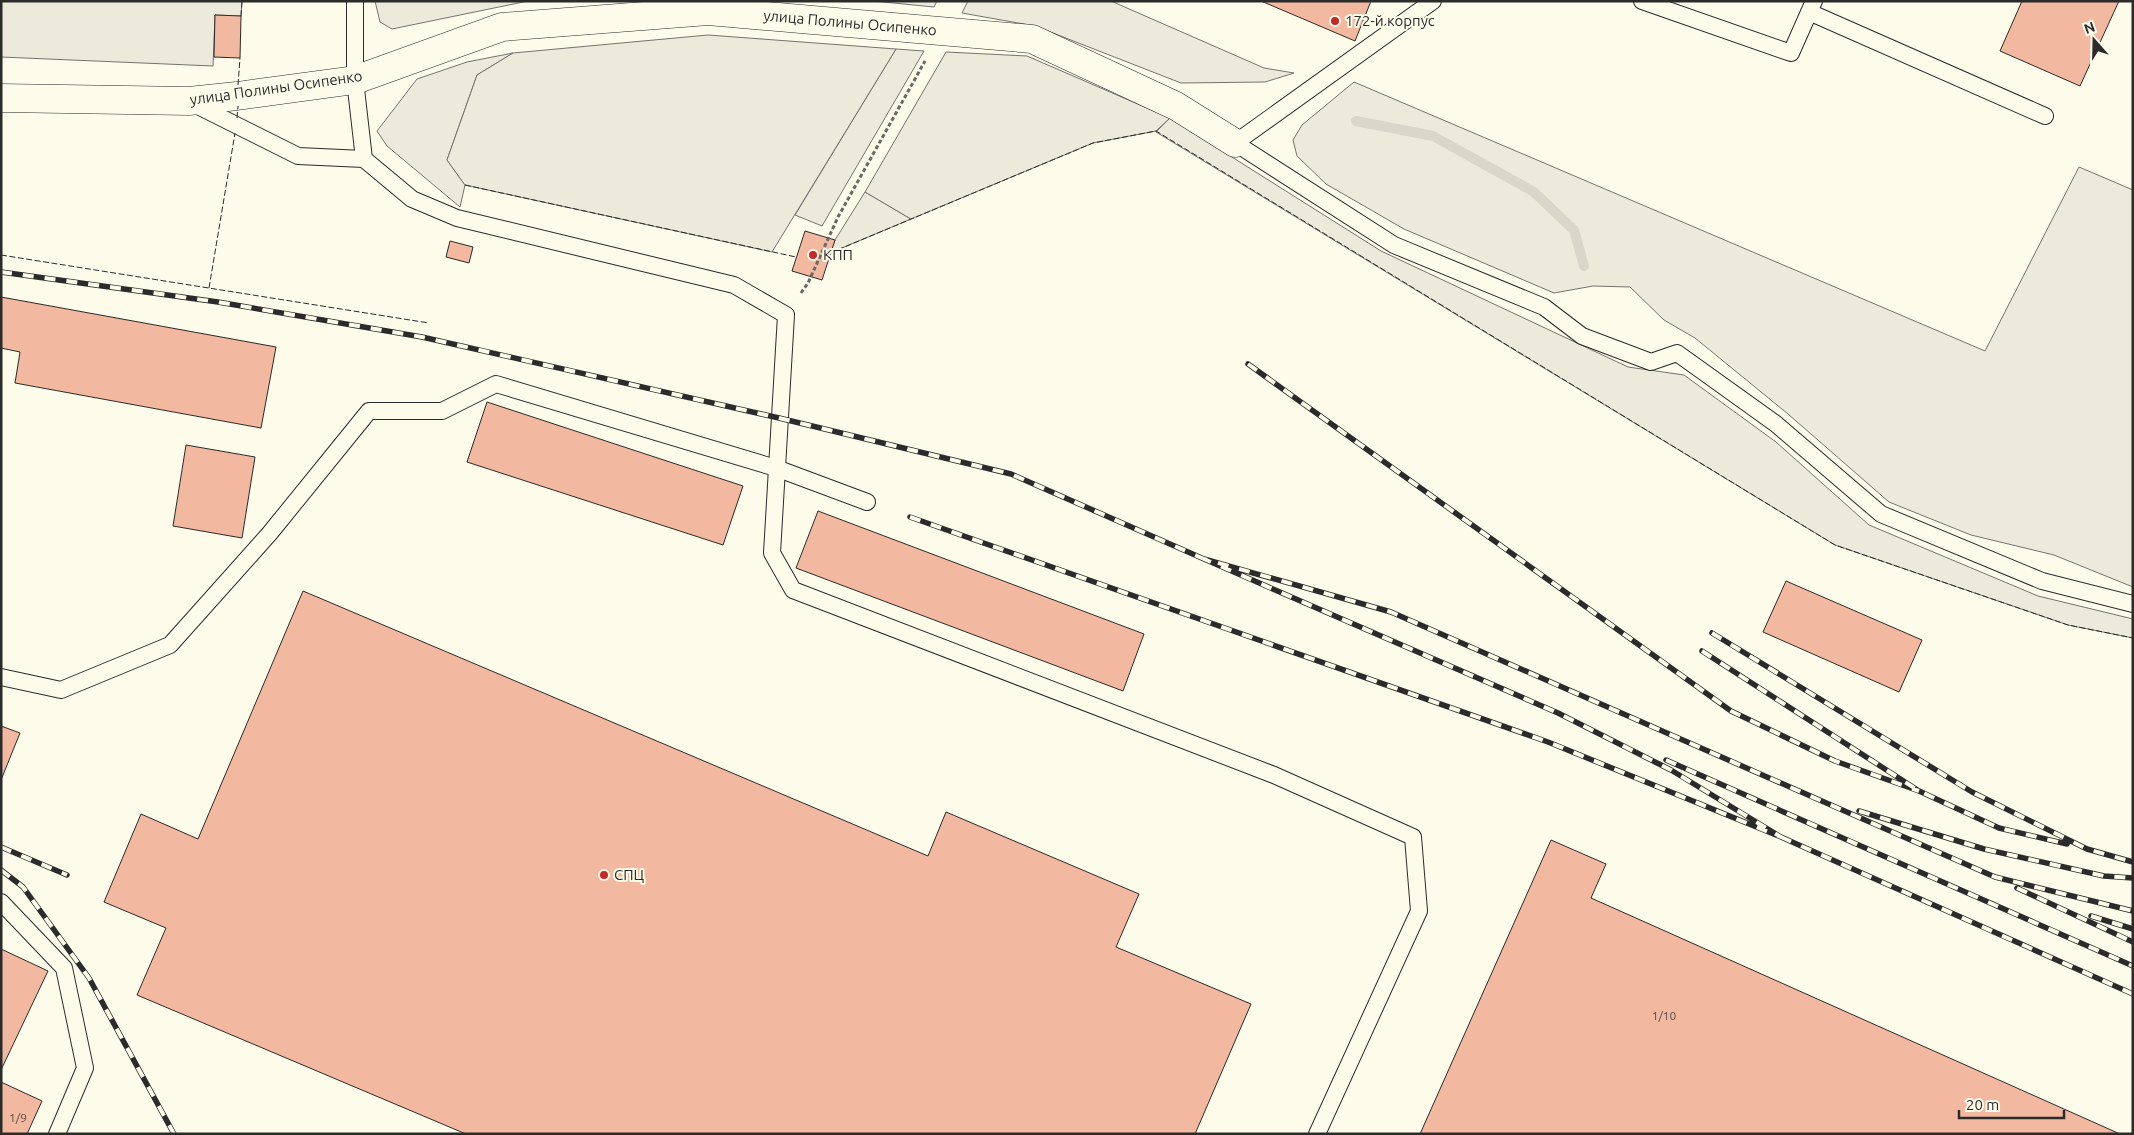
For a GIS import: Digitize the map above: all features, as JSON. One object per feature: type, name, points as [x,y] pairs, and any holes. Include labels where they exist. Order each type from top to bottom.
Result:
[{"type":"street","name":"улица Полины Осипенко","points":[[1,98],[190,101],[355,80],[502,27],[708,11],[1032,39],[1176,106],[1235,144]]},
{"type":"lane","points":[[355,1],[355,80],[364,159]]},
{"type":"lane","points":[[1433,1],[1235,144],[1394,244],[1544,307],[1582,336],[1651,362],[1677,353],[1776,424],[1881,514],[2042,581],[2133,604]]},
{"type":"lane","points":[[1642,1],[1790,53],[1812,6],[2045,116]]},
{"type":"lane","points":[[190,101],[298,156],[364,159],[412,199],[457,218],[734,285],[786,315],[772,553],[793,590],[1274,775],[1413,837],[1420,911],[1317,1134]]},
{"type":"lane","points":[[1,677],[61,690],[170,645],[270,533],[369,411],[442,411],[496,384],[776,468],[867,502]]},
{"type":"lane","points":[[1,902],[64,968],[85,1068],[57,1134]]},
{"type":"path","points":[[786,315],[808,283],[838,217],[942,31]]},
{"type":"shaded area","points":[[1,1],[242,1],[241,16],[215,15],[213,66],[1,57]]},
{"type":"shaded area","points":[[375,1],[528,1],[392,29],[380,22]]},
{"type":"shaded area","points":[[873,1],[937,1],[934,7]]},
{"type":"shaded area","points":[[968,1],[1111,1],[1264,68],[1294,73],[1265,82],[1181,83],[1035,26],[962,13]]},
{"type":"shaded area","points":[[708,35],[896,49],[772,252],[465,185],[447,160],[477,75],[513,53]]},
{"type":"shaded area","points":[[896,49],[924,51],[822,226],[795,215]]},
{"type":"shaded area","points":[[946,52],[1027,56],[1170,118],[1156,131],[1093,143],[911,219],[865,192]]},
{"type":"shaded area","points":[[513,53],[477,75],[447,160],[465,185],[460,207],[387,146],[377,131],[417,79],[467,62]]},
{"type":"shaded area","points":[[1354,82],[1985,351],[2079,167],[2133,190],[2133,587],[2054,555],[1971,535],[1889,502],[1788,414],[1695,338],[1664,320],[1630,287],[1593,286],[1554,293],[1404,229],[1326,184],[1297,156],[1293,140],[1302,125]]},
{"type":"shaded area","points":[[1170,118],[1381,251],[1628,367],[1684,375],[1776,442],[1869,525],[2038,596],[2133,619],[2133,638],[2068,625],[1835,545],[1156,132]]},
{"type":"shaded area","points":[[865,192],[911,219],[830,253],[835,240]]},
{"type":"building","name":"172-й корпус","points":[[1261,1],[1371,1],[1355,41]]},
{"type":"building","points":[[2022,1],[2119,1],[2080,86],[2000,51]]},
{"type":"building","points":[[215,15],[241,16],[240,58],[214,57]]},
{"type":"building","name":"КПП","points":[[805,231],[835,240],[822,280],[792,271]]},
{"type":"building","points":[[450,241],[473,247],[469,263],[446,257]]},
{"type":"building","points":[[1,297],[276,347],[261,428],[15,383],[20,352],[1,348]]},
{"type":"building","points":[[487,402],[743,486],[723,545],[467,462]]},
{"type":"building","points":[[186,445],[255,457],[242,538],[173,526]]},
{"type":"building","points":[[818,511],[1144,634],[1123,691],[796,568]]},
{"type":"building","points":[[1786,581],[1922,640],[1899,692],[1763,632]]},
{"type":"building","name":"СПЦ","points":[[303,591],[928,856],[946,812],[1139,894],[1116,947],[1251,1004],[1195,1134],[466,1134],[137,995],[166,928],[104,902],[141,814],[198,839]]},
{"type":"building","points":[[1,726],[20,733],[1,780]]},
{"type":"building","points":[[1551,840],[1606,864],[1591,898],[2120,1134],[1420,1134]]},
{"type":"building","points":[[1,949],[48,971],[1,1070]]},
{"type":"building","points":[[1,1082],[42,1101],[27,1134],[1,1134]]},
{"type":"waterway","points":[[1356,121],[1433,136],[1534,192],[1574,230],[1584,266]]},
{"type":"railway","points":[[1,272],[218,302],[422,337],[779,418],[1011,474],[1204,559]]},
{"type":"railway","points":[[1248,364],[1731,711],[1835,761],[1919,791]]},
{"type":"railway","points":[[910,517],[1548,742],[1781,837],[1671,770],[1558,713],[1204,559],[1391,612],[1995,877],[2133,911]]},
{"type":"railway","points":[[1712,633],[1972,792],[2087,849],[2133,862]]},
{"type":"railway","points":[[1702,651],[1919,791],[1999,828],[2067,844]]},
{"type":"railway","points":[[1666,760],[2133,966]]},
{"type":"railway","points":[[1859,811],[1984,849],[2104,876],[2133,878]]},
{"type":"railway","points":[[1781,837],[2133,994]]},
{"type":"railway","points":[[1,847],[67,875]]},
{"type":"railway","points":[[1,870],[23,887],[89,978],[174,1134]]},
{"type":"railway","points":[[2017,888],[2133,942]]},
{"type":"railway","points":[[2091,916],[2133,929]]},
{"type":"fence","points":[[241,16],[242,1]]},
{"type":"fence","points":[[238,85],[240,58]]},
{"type":"fence","points":[[237,118],[238,106]]},
{"type":"fence","points":[[830,253],[1093,143],[1156,131],[1835,545],[2068,625],[2133,638]]},
{"type":"fence","points":[[209,288],[235,133]]},
{"type":"fence","points":[[465,185],[796,257]]},
{"type":"fence","points":[[1,255],[429,323]]},
{"type":"place","name":"172-й корпус","points":[[1335,21]]},
{"type":"place","name":"КПП","points":[[813,255]]},
{"type":"place","name":"СПЦ","points":[[604,875]]}]
